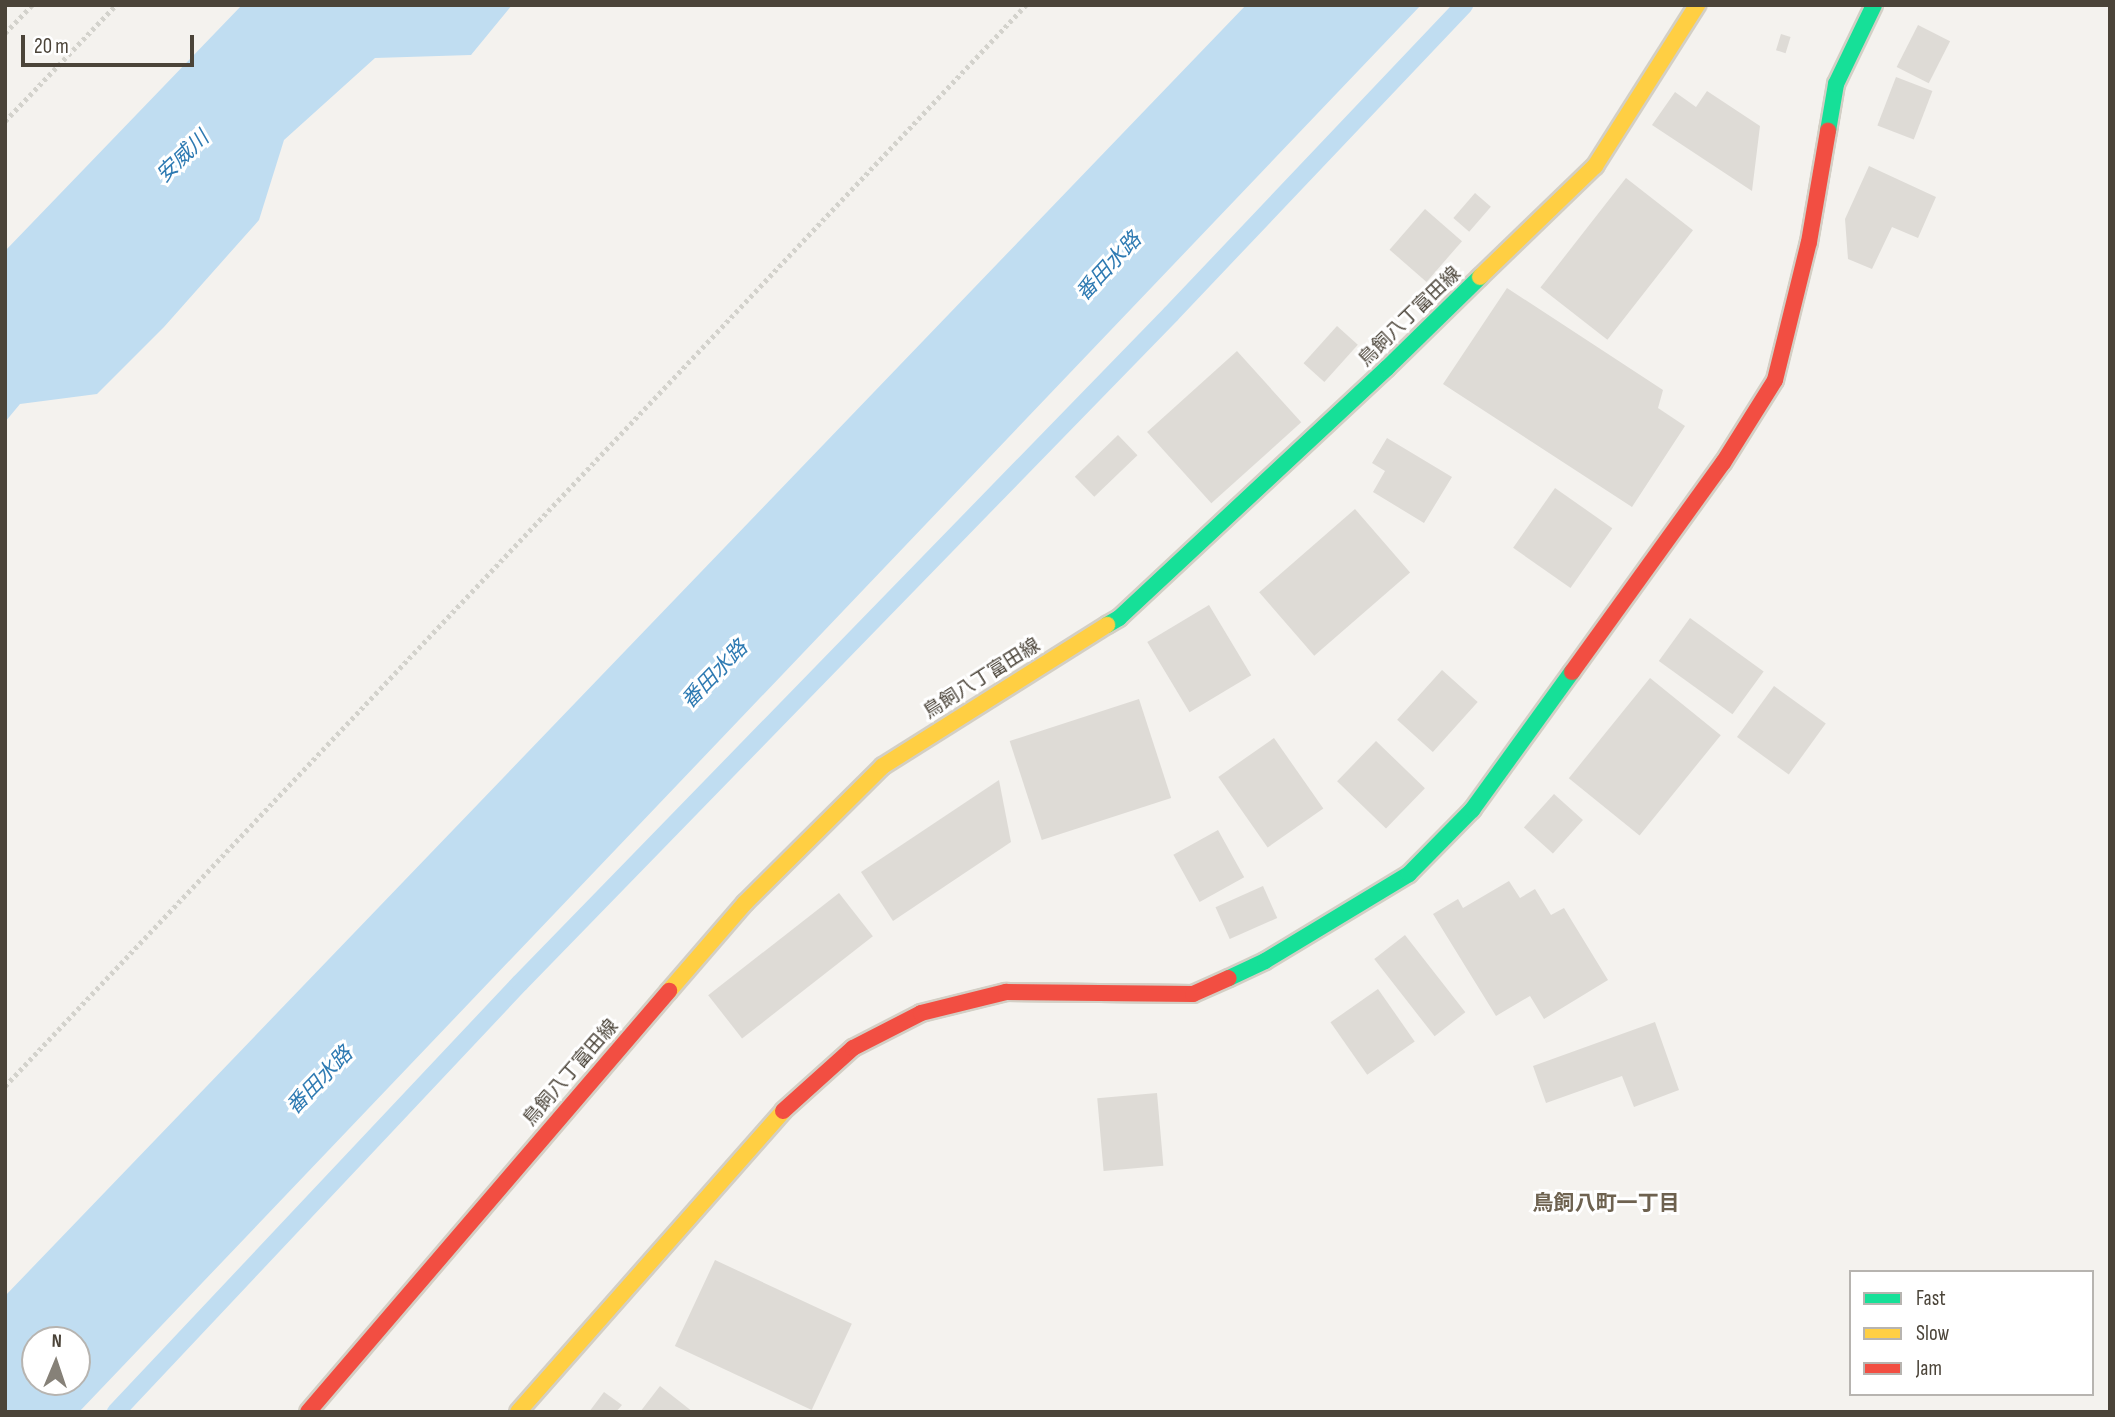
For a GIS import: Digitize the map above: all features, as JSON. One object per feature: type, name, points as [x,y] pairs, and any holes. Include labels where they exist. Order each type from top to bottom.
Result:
[{"type":"street","name":"鳥飼八丁富田線","points":[[307,1412],[745,903],[883,766],[1119,618],[1387,368],[1595,166],[1697,5]]},
{"type":"street","points":[[518,1412],[782,1112],[853,1048],[921,1013],[1006,992],[1194,994],[1265,961],[1409,874],[1472,810],[1723,463],[1776,380],[1809,242],[1836,84],[1874,5]]},
{"type":"path","points":[[5,33],[32,5]]},
{"type":"path","points":[[5,121],[116,5]]},
{"type":"path","points":[[5,1086],[1026,5]]},
{"type":"water","name":"安威川","points":[[242,5],[512,5],[471,55],[375,58],[284,140],[259,220],[164,327],[97,394],[20,404],[5,422],[5,251]]},
{"type":"water","name":"番田水路","points":[[1246,5],[1421,5],[79,1412],[5,1412],[5,1296]]},
{"type":"building","points":[[1918,25],[1950,41],[1929,83],[1897,67]]},
{"type":"building","points":[[1781,34],[1791,37],[1786,53],[1776,50]]},
{"type":"building","points":[[1896,77],[1932,91],[1914,140],[1877,126]]},
{"type":"building","points":[[1707,91],[1760,126],[1752,191],[1652,125],[1675,92],[1696,107]]},
{"type":"building","points":[[1869,166],[1936,197],[1918,238],[1892,227],[1872,269],[1848,259],[1845,219]]},
{"type":"building","points":[[1626,178],[1693,230],[1607,340],[1540,288]]},
{"type":"building","points":[[1475,193],[1491,207],[1469,232],[1453,218]]},
{"type":"building","points":[[1425,209],[1462,241],[1427,282],[1390,250]]},
{"type":"building","points":[[1507,288],[1663,390],[1658,408],[1685,426],[1632,507],[1443,384]]},
{"type":"building","points":[[1337,326],[1358,345],[1324,382],[1304,363]]},
{"type":"building","points":[[1237,351],[1301,422],[1211,503],[1147,432]]},
{"type":"building","points":[[1118,435],[1137,455],[1094,497],[1075,477]]},
{"type":"building","points":[[1387,438],[1452,477],[1424,523],[1373,492],[1385,471],[1372,463]]},
{"type":"building","points":[[1555,488],[1612,528],[1570,588],[1513,548]]},
{"type":"building","points":[[1355,509],[1410,572],[1314,656],[1259,592]]},
{"type":"building","points":[[1209,605],[1251,675],[1190,712],[1147,642]]},
{"type":"building","points":[[1690,618],[1764,671],[1732,714],[1659,661]]},
{"type":"building","points":[[1442,670],[1478,702],[1433,752],[1397,720]]},
{"type":"building","points":[[1650,678],[1721,735],[1640,836],[1569,778]]},
{"type":"building","points":[[1774,686],[1826,724],[1789,775],[1737,737]]},
{"type":"building","points":[[1139,699],[1171,798],[1042,840],[1010,741]]},
{"type":"building","points":[[1274,738],[1323,808],[1268,847],[1218,777]]},
{"type":"building","points":[[1376,741],[1425,788],[1386,829],[1337,781]]},
{"type":"building","points":[[999,780],[1011,842],[893,921],[861,872]]},
{"type":"building","points":[[1554,794],[1583,820],[1553,854],[1524,827]]},
{"type":"building","points":[[1218,830],[1244,877],[1200,902],[1173,855]]},
{"type":"building","points":[[1509,881],[1520,898],[1535,889],[1551,915],[1564,908],[1608,980],[1544,1019],[1530,996],[1496,1016],[1433,914],[1458,899],[1463,908]]},
{"type":"building","points":[[1263,886],[1277,918],[1230,939],[1215,907]]},
{"type":"building","points":[[839,893],[873,936],[742,1039],[708,995]]},
{"type":"building","points":[[1405,935],[1465,1012],[1435,1036],[1374,959]]},
{"type":"building","points":[[1378,989],[1415,1041],[1367,1075],[1330,1022]]},
{"type":"building","points":[[1655,1022],[1679,1090],[1634,1107],[1622,1076],[1546,1103],[1533,1066]]},
{"type":"building","points":[[1157,1093],[1163,1166],[1104,1171],[1097,1098]]},
{"type":"building","points":[[715,1260],[852,1324],[812,1410],[675,1346]]},
{"type":"building","points":[[660,1386],[693,1412],[640,1412]]},
{"type":"building","points":[[604,1392],[622,1405],[616,1412],[589,1412]]},
{"type":"waterway","points":[[116,1412],[520,983],[1171,314],[1464,5]]},
{"type":"traffic: fast","points":[[1828,131],[1836,84],[1874,5]]},
{"type":"traffic: fast","points":[[1107,625],[1119,618],[1387,368],[1480,277]]},
{"type":"traffic: fast","points":[[1229,978],[1265,961],[1409,874],[1472,810],[1572,672]]},
{"type":"traffic: slow","points":[[1480,277],[1595,166],[1697,5]]},
{"type":"traffic: slow","points":[[669,991],[745,903],[883,766],[1107,625]]},
{"type":"traffic: slow","points":[[518,1412],[783,1111]]},
{"type":"traffic: jam","points":[[1572,672],[1723,463],[1775,380],[1809,242],[1828,131]]},
{"type":"traffic: jam","points":[[783,1111],[853,1048],[921,1013],[1006,992],[1193,994],[1229,978]]},
{"type":"traffic: jam","points":[[308,1412],[669,991]]},
{"type":"district","name":"鳥飼八町一丁目","points":[[1606,1204]]}]
